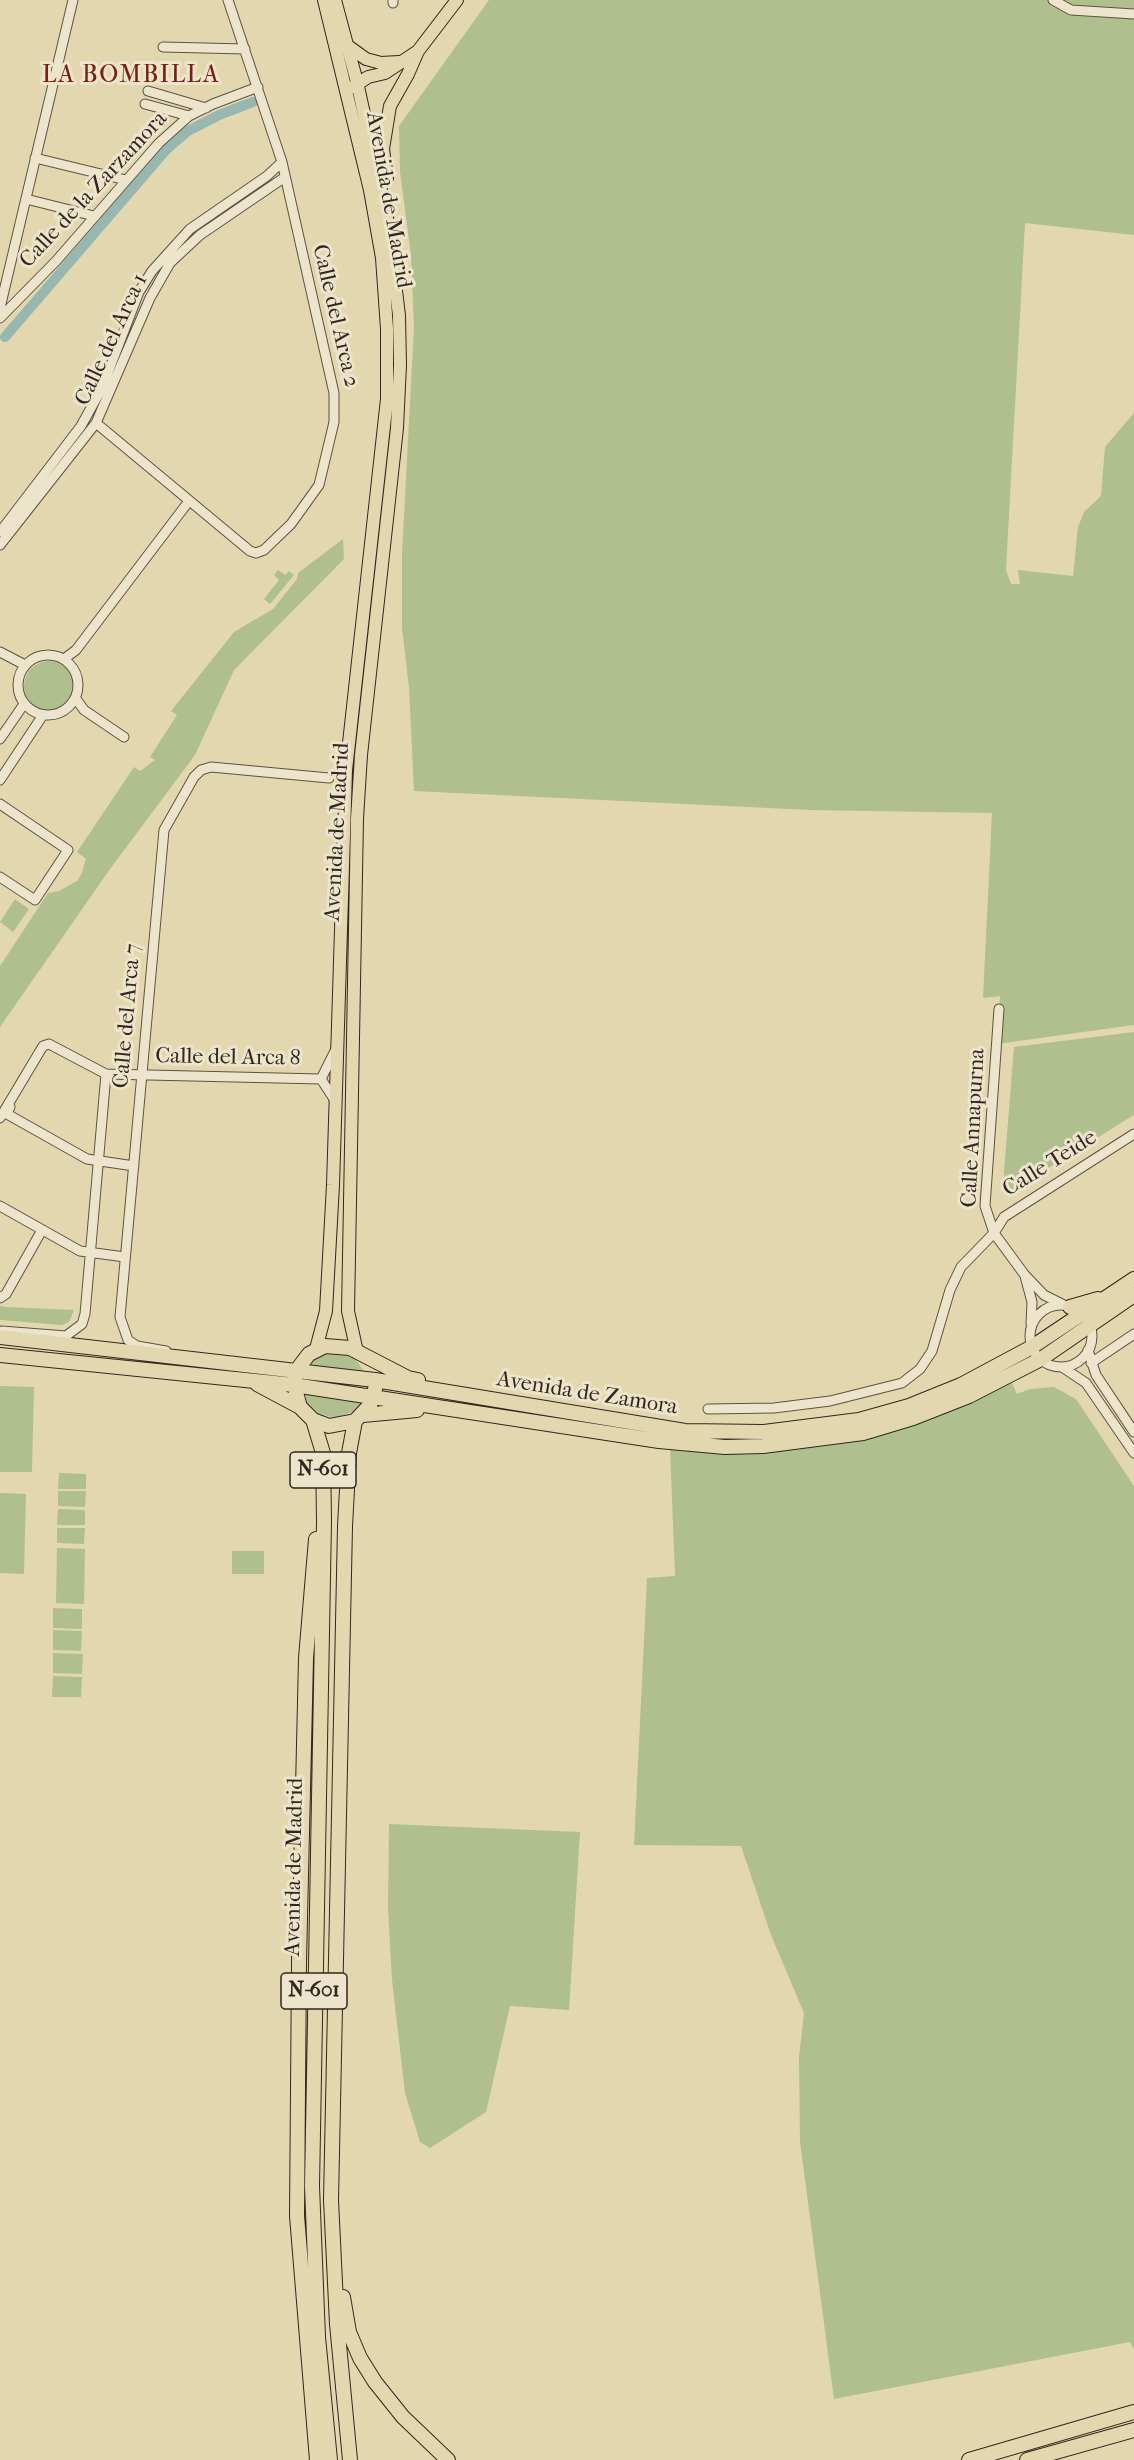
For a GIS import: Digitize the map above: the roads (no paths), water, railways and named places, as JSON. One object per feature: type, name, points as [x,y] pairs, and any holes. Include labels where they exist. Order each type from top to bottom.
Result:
[{"type":"highway","name":"Avenida de Zamora","points":[[0,1337],[375,1380],[659,1442],[763,1446],[815,1442],[873,1430],[913,1418],[1011,1376],[1052,1364],[1088,1332],[1134,1279]]},
{"type":"highway","name":"Avenida de Zamora","points":[[1113,1301],[1134,1294]]},
{"type":"highway","points":[[1068,1307],[1113,1301]]},
{"type":"highway","points":[[1088,1332],[1113,1301]]},
{"type":"highway","name":"Avenida de Zamora","points":[[0,1355],[250,1380],[685,1431],[764,1432],[813,1428],[859,1420],[909,1406],[961,1385],[1011,1359],[1031,1337],[1088,1332]]},
{"type":"highway","points":[[300,1407],[294,1385],[296,1371],[303,1360],[316,1349],[334,1345],[361,1355],[408,1378],[485,1390],[532,1413]]},
{"type":"highway","points":[[359,1418],[374,1396],[375,1380],[361,1355]]},
{"type":"highway","points":[[250,1380],[300,1407],[313,1420],[329,1426],[403,1409],[489,1419],[532,1413]]},
{"type":"highway","name":"Avenida de Madrid","points":[[350,2460],[337,2324],[331,2200],[345,1526],[349,1453],[359,1418]]},
{"type":"highway","name":"Avenida de Madrid","points":[[313,1420],[323,1453],[324,1521],[312,2186],[318,2337],[330,2460]]},
{"type":"highway","points":[[317,2460],[297,2216],[298,1962],[308,1618],[315,1541],[324,1521]]},
{"type":"highway","points":[[333,2061],[340,2261],[349,2332],[360,2358],[375,2382],[403,2417],[448,2460]]},
{"type":"highway","points":[[969,2460],[1134,2412]]},
{"type":"highway","points":[[1027,2460],[1134,2430]]},
{"type":"main road","name":"Avenida de Madrid","points":[[316,1349],[326,1311],[337,1103],[346,770],[387,399],[387,329],[382,258],[370,190],[324,0]]},
{"type":"main road","name":"Avenida de Madrid","points":[[335,0],[357,82],[387,218],[399,315],[400,365],[397,428],[357,819],[348,1311],[361,1355]]},
{"type":"main road","points":[[347,95],[357,82],[385,73],[418,51],[457,0]]},
{"type":"main road","points":[[348,46],[366,59],[381,63],[400,62]]},
{"type":"main road","name":"Avenida de Madrid","points":[[399,315],[403,277],[383,149],[390,106],[418,51]]},
{"type":"street","points":[[0,308],[74,0]]},
{"type":"street","points":[[228,0],[258,87],[285,177]]},
{"type":"street","points":[[1053,0],[1071,10],[1134,14]]},
{"type":"street","points":[[163,47],[245,49]]},
{"type":"street","name":"Calle de la Zarzamora","points":[[0,318],[56,261],[159,142],[189,116],[258,87]]},
{"type":"street","points":[[148,91],[206,108]]},
{"type":"street","points":[[145,104],[189,116]]},
{"type":"street","points":[[35,158],[126,180]]},
{"type":"street","name":"Calle del Arca 1","points":[[0,532],[81,426],[102,388],[139,292],[157,264],[190,229],[267,176],[282,162]]},
{"type":"street","name":"Calle del Arca 1","points":[[0,545],[96,423],[150,298],[170,263],[200,235],[285,177]]},
{"type":"street","name":"Calle del Arca 2","points":[[96,423],[250,551],[256,553],[264,550],[291,524],[319,485],[334,422],[334,393],[285,177]]},
{"type":"street","points":[[26,199],[94,216]]},
{"type":"street","points":[[67,662],[189,501]]},
{"type":"street","points":[[0,652],[23,669]]},
{"type":"street","points":[[44,655],[67,662],[78,677],[73,702],[58,714],[43,715],[24,704],[18,688],[23,669],[44,655]]},
{"type":"street","points":[[73,702],[124,737]]},
{"type":"street","points":[[0,739],[24,704]]},
{"type":"street","points":[[0,780],[43,715]]},
{"type":"street","name":"Calle del Arca 7","points":[[188,1357],[137,1346],[128,1340],[120,1317],[164,830],[194,777],[201,770],[211,766],[329,778]]},
{"type":"street","points":[[0,804],[68,850],[35,900],[0,877]]},
{"type":"street","name":"Calle Annapurna","points":[[999,1009],[985,1206],[994,1233],[1024,1274],[1044,1295],[1068,1307],[1088,1332]]},
{"type":"street","name":"Calle del Arca 8","points":[[0,1118],[43,1046],[49,1044],[58,1046],[106,1074],[321,1079],[339,1044]]},
{"type":"street","name":"Calle del Arca 7","points":[[0,1331],[66,1336],[82,1324],[85,1314],[106,1074]]},
{"type":"street","points":[[321,1079],[337,1103]]},
{"type":"street","points":[[13,1096],[8,1114],[87,1159],[134,1166]]},
{"type":"street","name":"Calle Teide","points":[[902,1383],[920,1369],[932,1351],[940,1332],[950,1290],[961,1267],[994,1233],[1004,1216],[1134,1134]]},
{"type":"street","points":[[0,1206],[80,1251],[125,1257]]},
{"type":"street","points":[[0,1298],[6,1294],[42,1230]]},
{"type":"street","name":"Calle Annapurna","points":[[1024,1274],[1032,1302],[1031,1337]]},
{"type":"street","points":[[1068,1307],[1044,1311],[1031,1337],[1052,1364],[1086,1383],[1134,1453]]},
{"type":"street","points":[[1052,1364],[1078,1362],[1088,1332]]},
{"type":"street","points":[[1088,1332],[1091,1362],[1096,1375],[1134,1432]]},
{"type":"street","points":[[1091,1362],[1134,1334]]},
{"type":"street","name":"Avenida de Zamora","points":[[708,1409],[774,1408],[819,1402],[902,1383]]},
{"type":"waterway","points":[[5,337],[166,150],[188,131],[219,115],[253,102]]},
{"type":"district","name":"LA BOMBILLA","points":[[131,76]]}]
